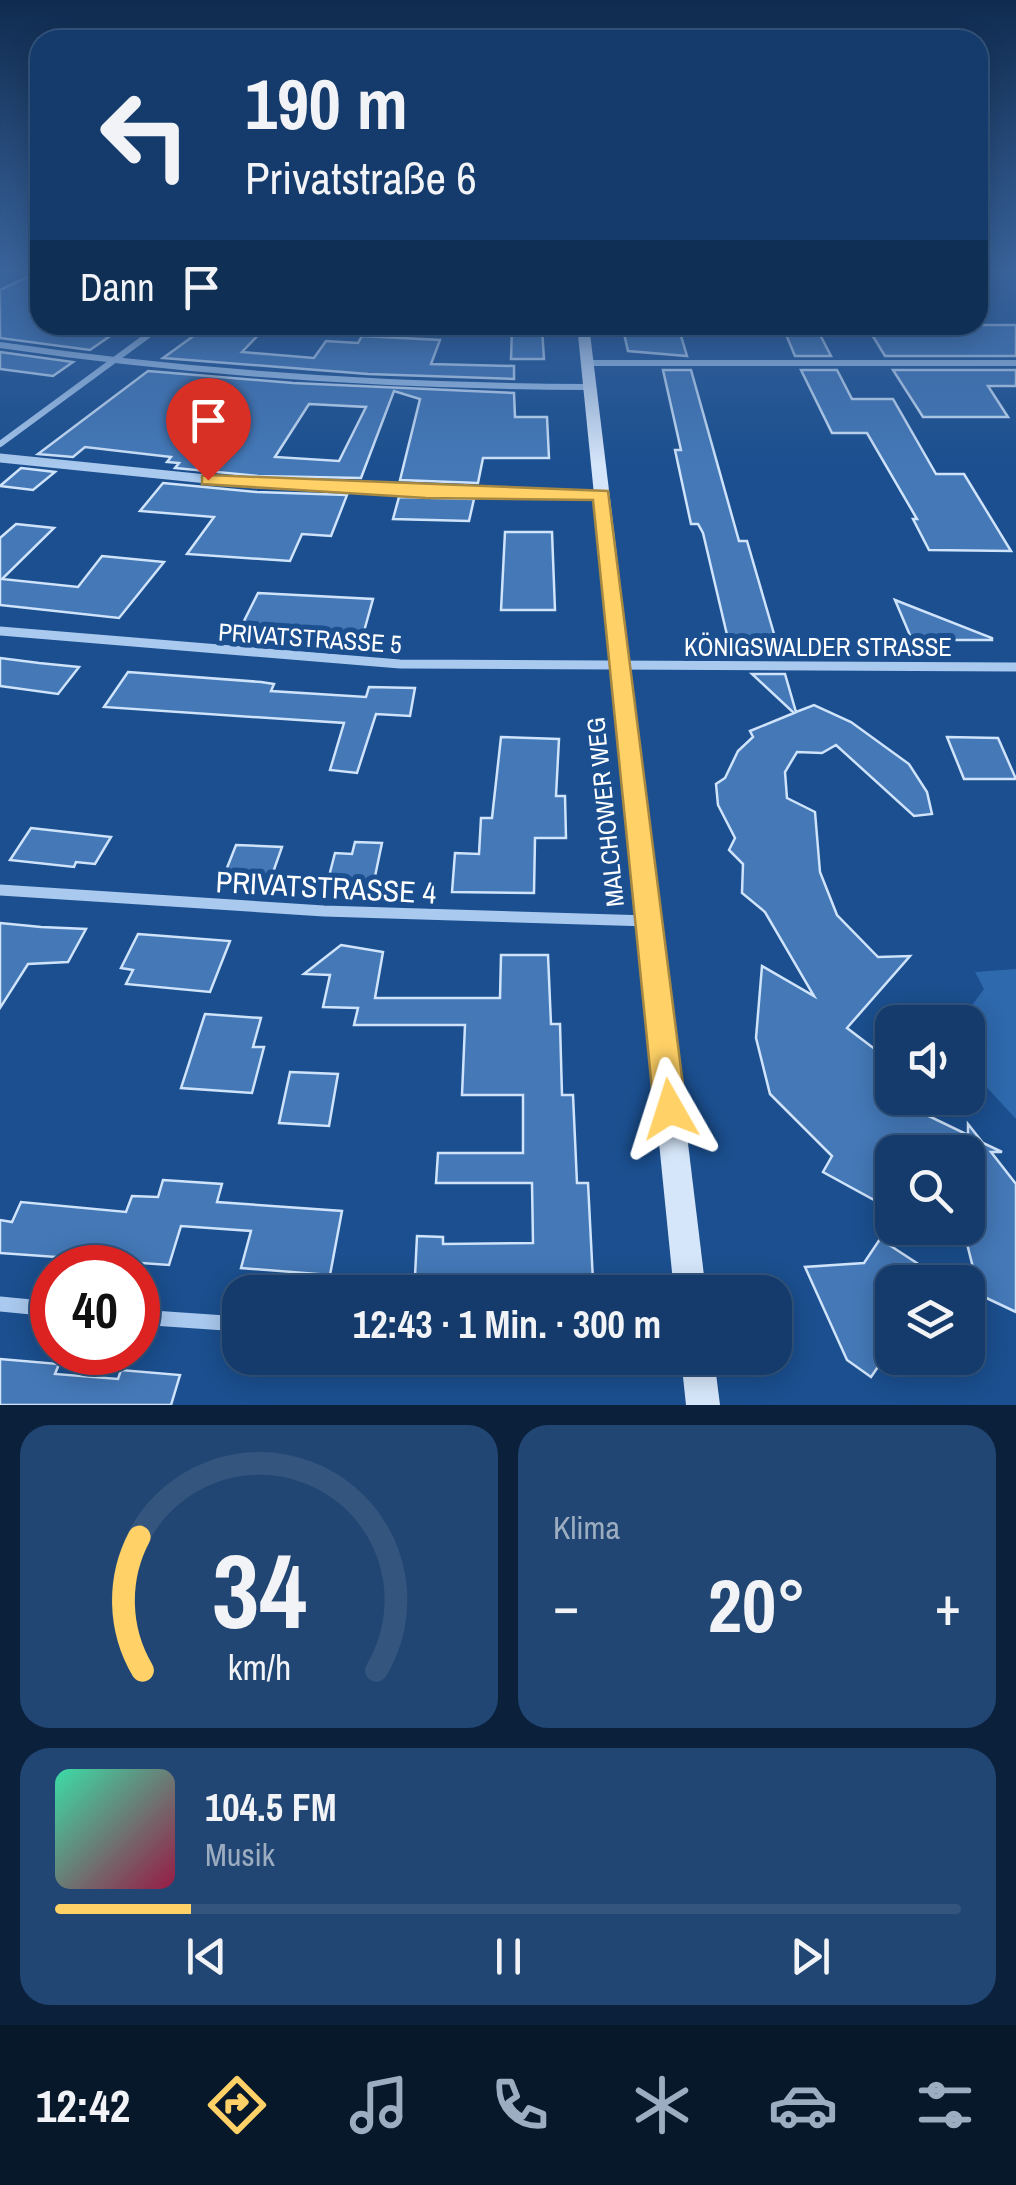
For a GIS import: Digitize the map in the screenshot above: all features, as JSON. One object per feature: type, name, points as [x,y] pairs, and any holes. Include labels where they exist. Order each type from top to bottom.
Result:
[{"type":"street","points":[[0,444],[148,336]]},
{"type":"street","name":"MALCHOWER WEG","points":[[584,336],[688,1275]]},
{"type":"street","points":[[0,345],[113,361],[347,382],[590,387]]},
{"type":"street","points":[[587,363],[1016,363]]},
{"type":"street","points":[[0,458],[257,484],[601,495]]},
{"type":"street","name":"PRIVATSTRASSE 5","points":[[0,631],[288,658],[620,667]]},
{"type":"street","name":"KÖNIGSWALDER STRASSE","points":[[620,667],[1016,667]]},
{"type":"street","name":"PRIVATSTRASSE 4","points":[[0,890],[190,907],[402,918],[650,922]]},
{"type":"street","points":[[0,1304],[30,1307]]},
{"type":"street","points":[[160,1319],[222,1323]]},
{"type":"street","points":[[700,1375],[703,1405]]},
{"type":"shaded area","points":[[1016,969],[1016,1119],[985,1085],[985,1005],[972,1005],[984,989],[975,972]]},
{"type":"building","points":[[0,336],[111,336],[90,350]]},
{"type":"building","points":[[194,336],[258,336],[242,352],[314,358],[326,341],[358,343],[362,336],[440,340],[431,364],[514,366],[514,379],[368,374],[163,358]]},
{"type":"building","points":[[512,336],[542,336],[544,359],[511,359]]},
{"type":"building","points":[[624,336],[681,336],[687,356],[628,351]]},
{"type":"building","points":[[786,336],[820,336],[831,356],[795,356]]},
{"type":"building","points":[[872,336],[1016,336],[1016,356],[885,356]]},
{"type":"building","points":[[0,352],[73,362],[53,376],[0,369]]},
{"type":"building","points":[[663,370],[691,370],[739,541],[747,541],[781,658],[732,656],[703,533],[698,524],[691,524],[675,450],[681,450]]},
{"type":"building","points":[[801,370],[837,370],[852,399],[893,399],[936,474],[964,474],[1011,551],[929,550],[913,519],[917,519],[867,433],[832,433]]},
{"type":"building","points":[[893,370],[1016,370],[1016,386],[988,386],[1008,417],[923,417]]},
{"type":"building","points":[[148,371],[293,383],[514,393],[515,417],[547,417],[549,458],[483,458],[478,483],[400,480],[420,399],[394,391],[361,478],[258,476],[175,468],[179,463],[167,462],[171,457],[85,447],[73,457],[38,454]],"holes":[[[309,404],[366,407],[339,461],[275,457]]]},
{"type":"building","points":[[21,468],[55,472],[33,490],[0,486]]},
{"type":"building","points":[[163,483],[347,495],[331,536],[302,534],[290,561],[187,554],[214,517],[140,511]]},
{"type":"building","points":[[399,497],[474,499],[469,521],[393,519]]},
{"type":"building","points":[[16,524],[54,528],[2,579],[78,587],[102,556],[164,562],[119,618],[0,605],[0,538]]},
{"type":"building","points":[[505,532],[552,532],[555,610],[501,610]]},
{"type":"building","points":[[258,593],[373,599],[363,635],[241,627]]},
{"type":"building","points":[[895,600],[992,638],[992,640],[912,640]]},
{"type":"building","points":[[0,658],[79,667],[58,694],[0,686]]},
{"type":"building","points":[[128,672],[274,684],[271,691],[366,697],[369,687],[415,688],[410,716],[376,714],[357,773],[330,770],[344,723],[104,707]]},
{"type":"building","points":[[752,674],[785,674],[796,712],[814,705],[851,722],[909,764],[927,792],[932,814],[914,816],[836,745],[822,753],[797,752],[785,772],[787,798],[815,812],[820,872],[837,915],[878,957],[910,956],[847,1028],[875,1049],[875,1115],[927,1115],[968,1135],[875,1135],[875,1200],[823,1172],[832,1156],[770,1094],[756,1038],[762,966],[814,996],[765,912],[742,893],[743,864],[729,850],[735,838],[718,805],[716,784],[725,778],[738,751],[753,737],[750,731],[794,713]]},
{"type":"building","points":[[501,737],[559,739],[556,796],[565,796],[566,838],[535,838],[534,893],[452,892],[455,853],[479,854],[481,818],[492,818]]},
{"type":"building","points":[[947,737],[998,738],[1016,779],[964,779]]},
{"type":"building","points":[[31,828],[111,837],[95,864],[76,862],[74,867],[10,860]]},
{"type":"building","points":[[355,842],[382,843],[373,886],[327,884],[335,853],[352,854]]},
{"type":"building","points":[[236,845],[282,847],[270,881],[223,878]]},
{"type":"building","points":[[0,923],[86,929],[68,962],[28,964],[0,1008]]},
{"type":"building","points":[[138,934],[230,941],[210,992],[126,984],[133,970],[121,968]]},
{"type":"building","points":[[341,945],[383,952],[375,998],[500,998],[501,955],[548,955],[551,1024],[560,1024],[562,1095],[573,1095],[577,1183],[588,1183],[593,1275],[415,1275],[417,1236],[443,1237],[443,1244],[533,1243],[532,1183],[436,1183],[438,1153],[523,1153],[523,1095],[462,1095],[465,1025],[354,1025],[358,1008],[323,1007],[330,975],[304,974]]},
{"type":"building","points":[[205,1014],[261,1018],[253,1047],[264,1047],[252,1093],[181,1088]]},
{"type":"building","points":[[290,1072],[338,1074],[329,1126],[279,1123]]},
{"type":"building","points":[[985,1144],[1002,1152],[991,1152],[1016,1184],[1016,1312],[985,1297],[985,1265],[972,1265],[967,1245],[985,1245]]},
{"type":"building","points":[[163,1180],[222,1184],[217,1202],[342,1211],[330,1275],[241,1268],[251,1231],[181,1226],[169,1265],[160,1264],[160,1245],[30,1245],[30,1255],[0,1253],[0,1220],[12,1222],[21,1202],[126,1212],[132,1196],[158,1197]]},
{"type":"building","points":[[876,1245],[889,1245],[920,1265],[875,1265],[875,1371],[871,1377],[847,1360],[805,1267],[864,1263]]},
{"type":"building","points":[[0,1359],[30,1362],[30,1375],[118,1379],[119,1375],[180,1375],[171,1405],[0,1405]]},
{"type":"route","points":[[208,480],[342,489],[601,495],[670,1109]]}]
